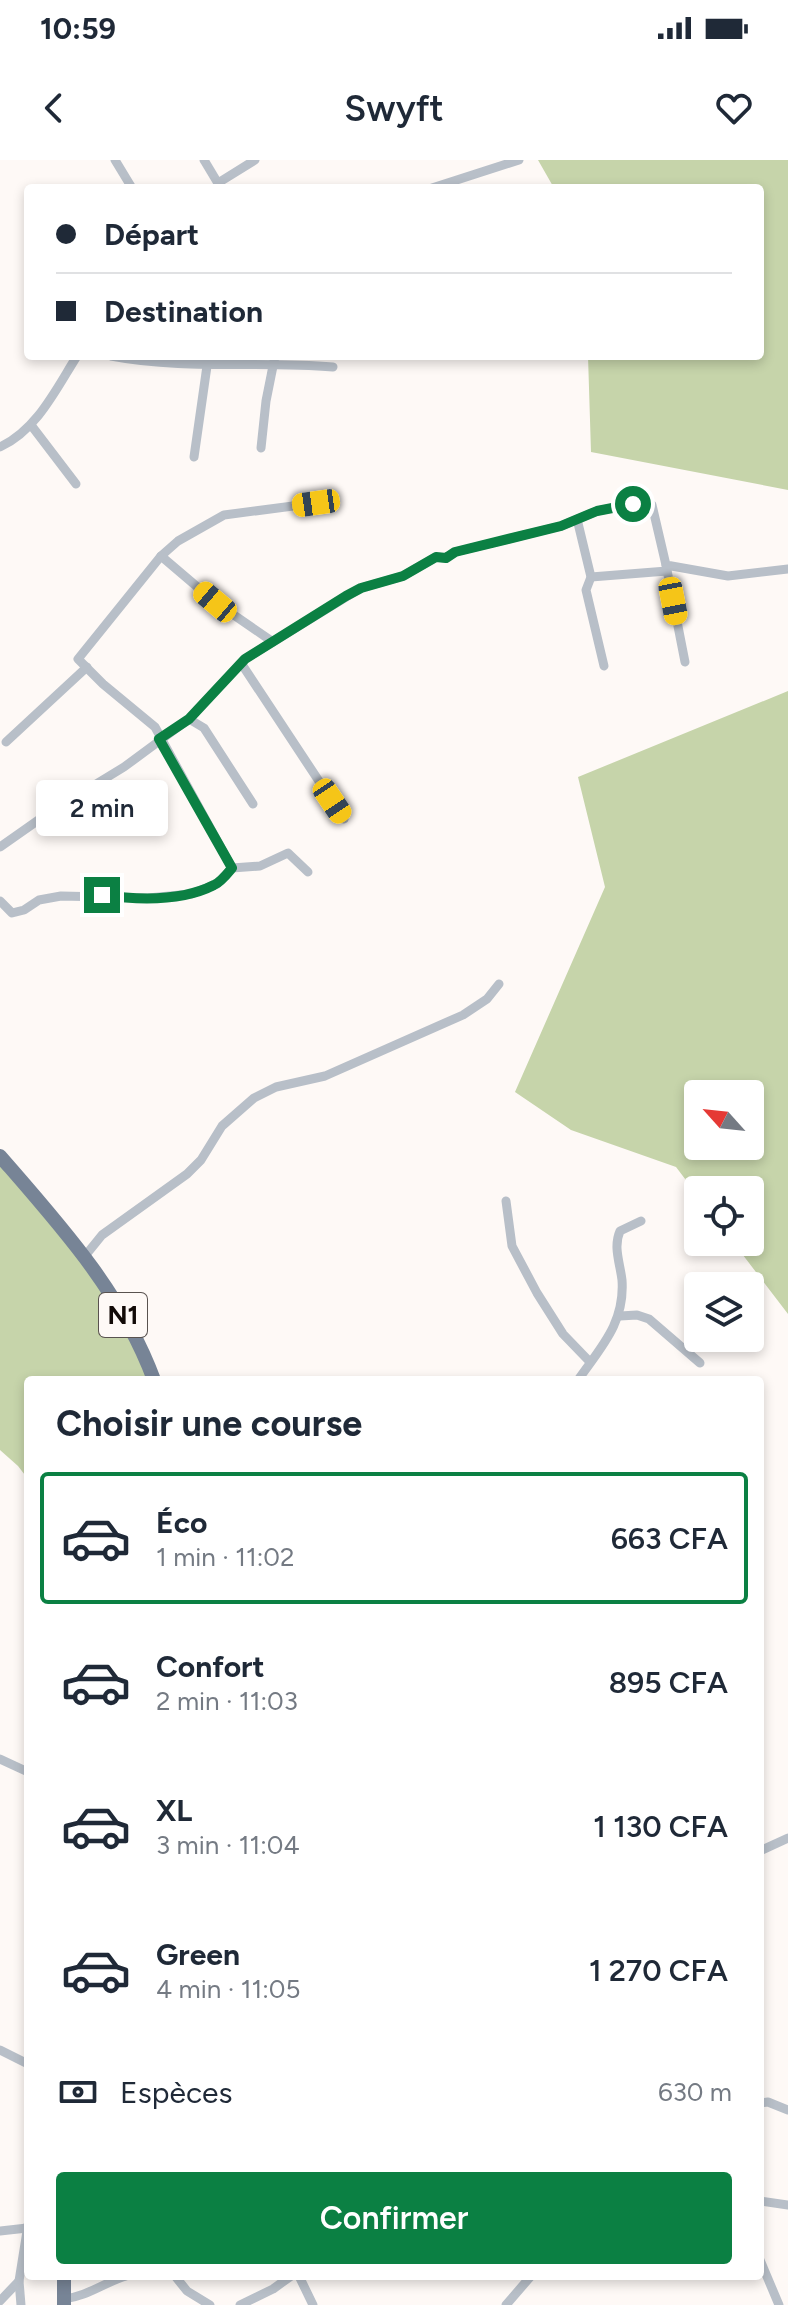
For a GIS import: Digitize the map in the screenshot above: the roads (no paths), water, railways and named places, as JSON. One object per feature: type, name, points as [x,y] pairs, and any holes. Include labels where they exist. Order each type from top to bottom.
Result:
[{"type":"highway","name":"N1","points":[[0,1156],[85,1256],[117,1302],[152,1376]]},
{"type":"highway","points":[[64,2280],[64,2302]]},
{"type":"street","points":[[115,160],[130,184]]},
{"type":"street","points":[[204,160],[218,184]]},
{"type":"street","points":[[220,184],[255,160]]},
{"type":"street","points":[[444,184],[519,160]]},
{"type":"street","points":[[0,447],[31,425],[74,360]]},
{"type":"street","points":[[134,360],[207,366],[274,360],[333,367]]},
{"type":"street","points":[[261,448],[274,360]]},
{"type":"street","points":[[194,457],[207,366]]},
{"type":"street","points":[[31,425],[76,484]]},
{"type":"street","points":[[232,868],[155,727],[78,659],[161,556],[178,541],[224,515],[316,503]]},
{"type":"street","points":[[0,847],[124,767],[189,719],[241,663],[353,592],[403,576],[436,557],[446,558],[455,552],[561,526],[597,511],[633,504],[652,505],[685,662]]},
{"type":"street","points":[[577,519],[591,577],[586,590],[604,666]]},
{"type":"street","points":[[161,556],[215,602],[273,642]]},
{"type":"street","points":[[591,577],[666,568],[728,576],[788,569]]},
{"type":"street","points":[[241,663],[344,819]]},
{"type":"street","points":[[6,742],[87,667]]},
{"type":"street","points":[[189,719],[204,728],[253,804]]},
{"type":"street","points":[[0,901],[12,913],[24,910],[39,900],[61,896],[148,898],[191,894],[217,884],[232,868],[260,866],[288,853],[308,872]]},
{"type":"street","points":[[85,1256],[102,1235],[187,1174],[201,1160],[222,1126],[254,1098],[276,1087],[325,1076],[463,1015],[487,999],[499,984]]},
{"type":"street","points":[[506,1201],[512,1246],[563,1334],[590,1362]]},
{"type":"street","points":[[581,1376],[620,1316],[622,1281],[617,1239],[620,1231],[641,1221]]},
{"type":"street","points":[[620,1316],[637,1315],[649,1319],[700,1363]]},
{"type":"street","points":[[0,1759],[24,1770]]},
{"type":"street","points":[[764,1849],[788,1838]]},
{"type":"street","points":[[0,2050],[24,2062]]},
{"type":"street","points":[[764,2102],[788,2110]]},
{"type":"street","points":[[764,2202],[788,2205]]},
{"type":"street","points":[[0,2231],[24,2227]]},
{"type":"street","points":[[21,2305],[19,2281],[24,2247]]},
{"type":"street","points":[[764,2269],[779,2305]]},
{"type":"street","points":[[64,2302],[82,2297],[114,2280]]},
{"type":"street","points":[[178,2280],[187,2291],[210,2305]]},
{"type":"street","points":[[242,2305],[285,2280]]},
{"type":"street","points":[[301,2280],[313,2305]]},
{"type":"street","points":[[506,2305],[528,2280]]},
{"type":"street","points":[[0,2301],[19,2281]]}]
